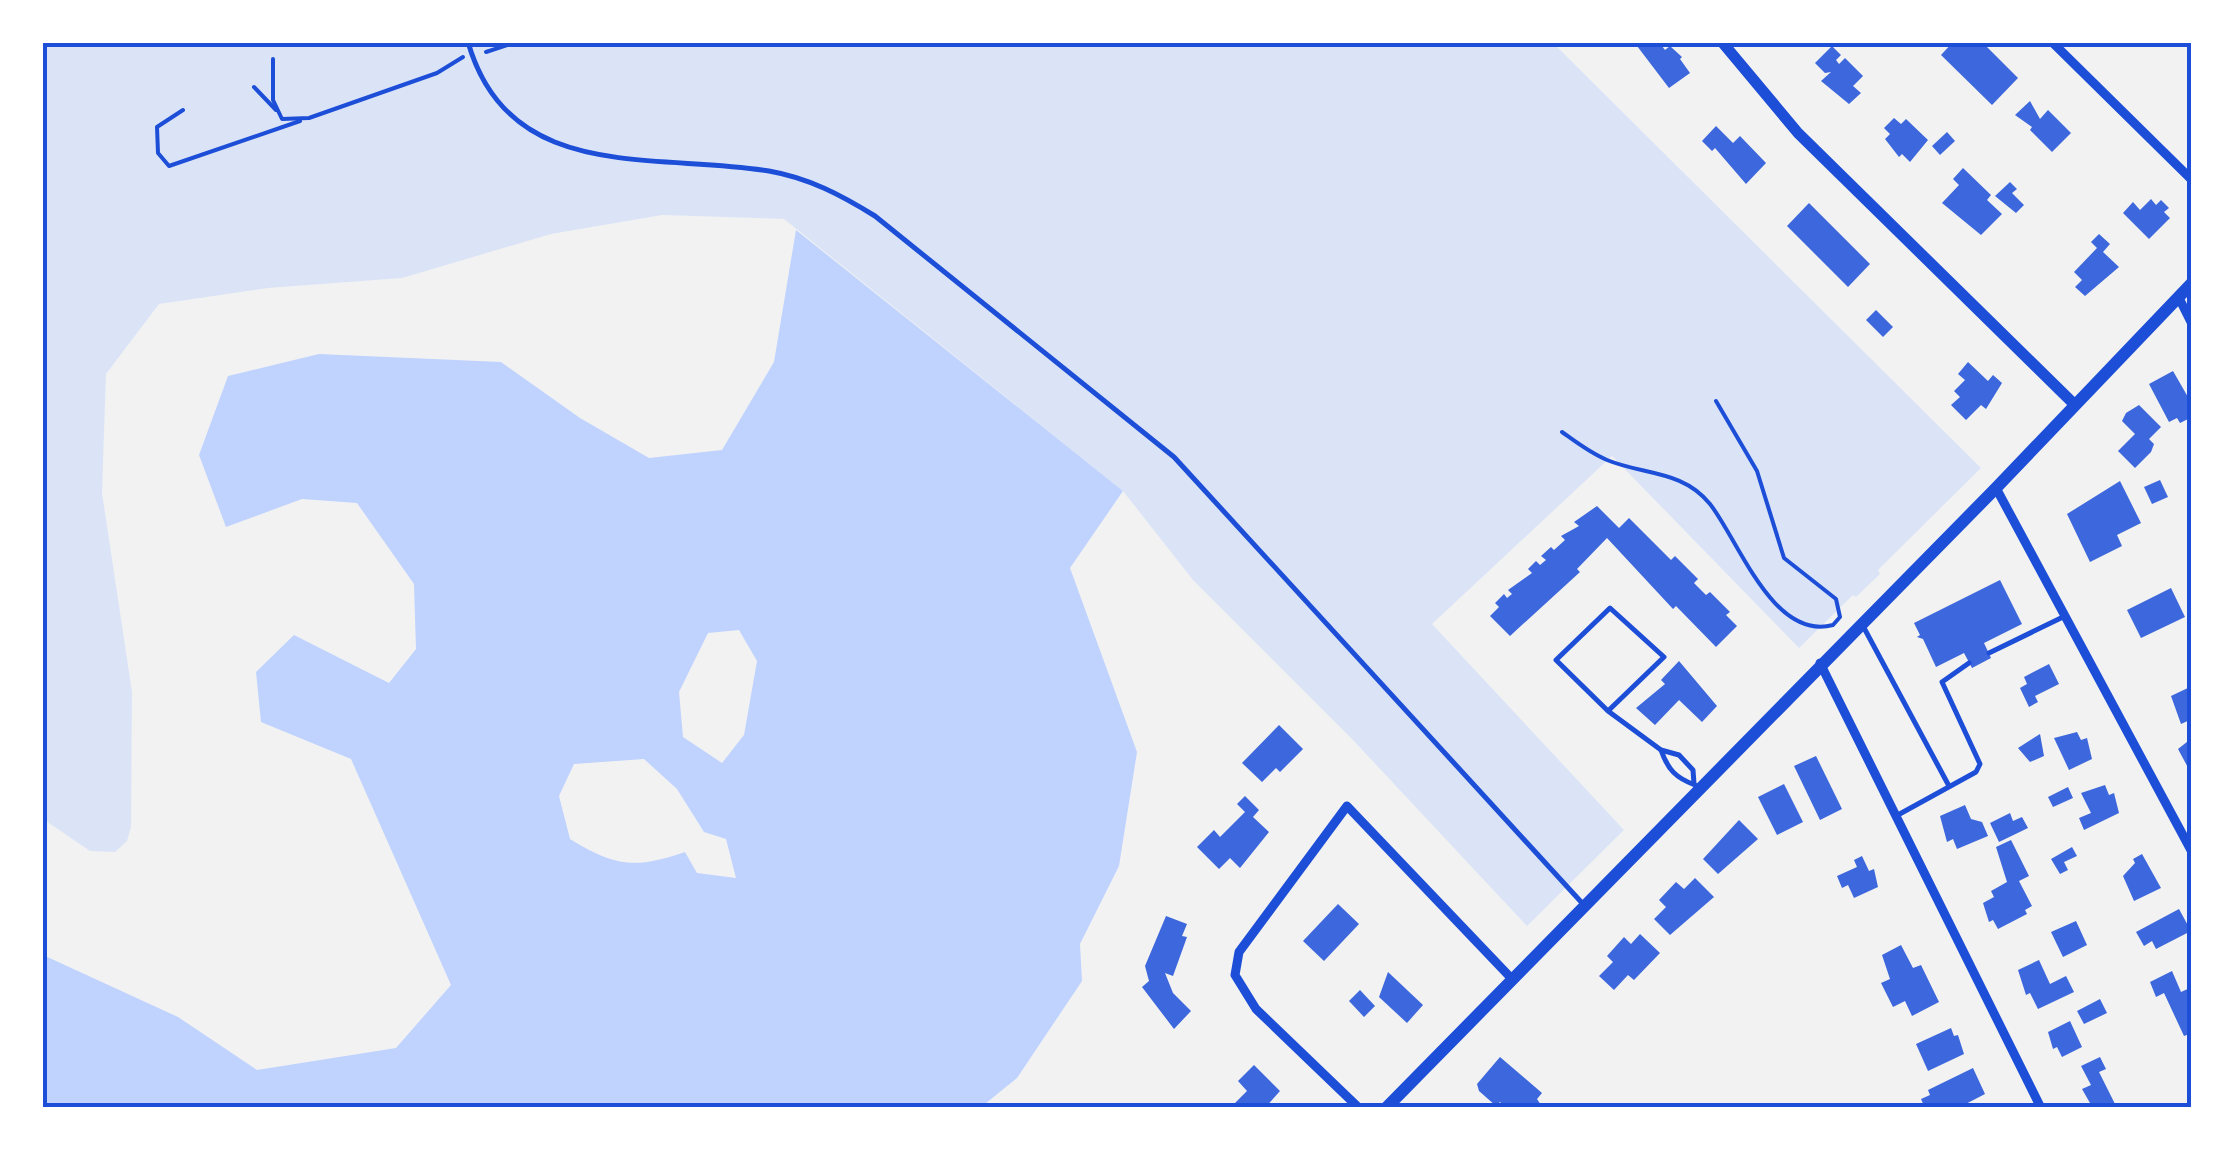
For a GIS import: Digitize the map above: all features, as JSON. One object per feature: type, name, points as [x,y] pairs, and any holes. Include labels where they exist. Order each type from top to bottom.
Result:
[{"type":"main road","points":[[1386,1108],[1696,787],[1996,488],[2192,283]]},
{"type":"street","points":[[1722,42],[1798,132],[2075,405]]},
{"type":"street","points":[[2052,42],[2192,180]]},
{"type":"street","points":[[2178,296],[2192,324]]},
{"type":"street","points":[[1996,488],[2192,852]]},
{"type":"street","points":[[1820,663],[2041,1108]]},
{"type":"street","points":[[1359,1108],[1256,1009],[1235,975],[1238,952],[1347,806],[1512,979]]},
{"type":"lane","points":[[468,42],[481,76],[516,121],[558,146],[640,161],[769,171],[803,179],[849,200],[902,236],[1174,457],[1583,904]]},
{"type":"lane","points":[[1608,711],[1664,657],[1610,608],[1556,660],[1608,711],[1661,750],[1679,755],[1693,770],[1696,787]]},
{"type":"lane","points":[[1989,653],[2066,615]]},
{"type":"lane","points":[[1861,623],[1949,786]]},
{"type":"lane","points":[[1896,816],[1976,772],[1980,764],[1942,682],[1969,663]]},
{"type":"lane","points":[[1661,750],[1667,767],[1696,787]]},
{"type":"path","points":[[183,110],[157,127],[158,153],[169,166],[437,73],[471,52],[517,42]]},
{"type":"path","points":[[272,59],[276,110]]},
{"type":"path","points":[[254,87],[282,119],[309,118]]},
{"type":"path","points":[[1562,432],[1610,462],[1662,473],[1698,491],[1779,608],[1808,626],[1832,625],[1840,617],[1836,599],[1784,558],[1757,471],[1716,401]]},
{"type":"shaded area","points":[[43,43],[1553,43],[1981,468],[1878,570],[1880,574],[1799,648],[1612,456],[1432,624],[1624,830],[1527,926],[1352,739],[1193,580],[1123,491],[784,219],[662,215],[551,234],[402,278],[268,288],[159,304],[106,374],[102,493],[132,692],[131,827],[127,841],[115,852],[90,851],[43,819]]},
{"type":"water","points":[[796,230],[1123,491],[1070,568],[1137,752],[1119,866],[1080,944],[1082,981],[1017,1078],[980,1108],[43,1107],[43,955],[178,1017],[257,1070],[396,1048],[451,985],[351,759],[261,722],[256,672],[294,635],[389,683],[416,649],[414,584],[357,503],[302,499],[226,527],[199,455],[228,376],[319,354],[501,362],[580,418],[649,458],[722,450],[774,362]],"holes":[[[739,630],[757,661],[744,735],[722,763],[683,737],[679,692],[708,633]],[[644,759],[677,789],[704,832],[726,839],[736,878],[697,873],[685,852],[652,861],[626,862],[600,855],[570,839],[559,796],[574,764]]]},
{"type":"building","points":[[1634,42],[1659,42],[1665,50],[1670,46],[1682,57],[1690,73],[1669,88]]},
{"type":"building","points":[[1953,42],[1982,42],[2018,78],[1992,105],[1941,55]]},
{"type":"building","points":[[1832,46],[1841,55],[1836,60],[1839,64],[1845,58],[1863,76],[1853,86],[1861,93],[1849,104],[1821,81],[1831,72],[1825,73],[1815,63]]},
{"type":"building","points":[[2030,101],[2040,119],[2048,110],[2071,133],[2052,152],[2030,130],[2032,127],[2015,115]]},
{"type":"building","points":[[1894,118],[1901,124],[1906,119],[1928,140],[1910,162],[1902,154],[1899,157],[1885,139],[1890,134],[1884,128]]},
{"type":"building","points":[[1716,126],[1733,143],[1740,136],[1766,163],[1746,184],[1715,148],[1712,151],[1702,141]]},
{"type":"building","points":[[1947,132],[1955,141],[1940,155],[1932,146]]},
{"type":"building","points":[[1963,168],[1991,195],[1987,200],[2002,214],[1981,235],[1942,203],[1959,185],[1953,179]]},
{"type":"building","points":[[2010,182],[2017,189],[2012,193],[2024,205],[2016,213],[1995,196]]},
{"type":"building","points":[[2151,199],[2156,205],[2161,200],[2169,208],[2164,212],[2170,218],[2149,239],[2123,213],[2133,202],[2140,210]]},
{"type":"building","points":[[1809,203],[1870,264],[1848,287],[1787,226]]},
{"type":"building","points":[[2099,234],[2110,244],[2103,252],[2119,267],[2085,296],[2075,287],[2082,280],[2074,272],[2097,248],[2091,242]]},
{"type":"building","points":[[1876,310],[1893,327],[1883,337],[1866,320]]},
{"type":"building","points":[[1968,362],[1988,381],[1993,375],[2002,383],[1986,409],[1981,405],[1966,420],[1951,405],[1960,397],[1954,391],[1965,380],[1958,374]]},
{"type":"building","points":[[2173,371],[2192,404],[2192,417],[2180,423],[2177,418],[2169,422],[2149,384]]},
{"type":"building","points":[[2139,405],[2161,427],[2149,439],[2154,444],[2151,452],[2135,468],[2118,451],[2135,434],[2122,421],[2126,413]]},
{"type":"building","points":[[2160,480],[2168,497],[2152,504],[2144,487]]},
{"type":"building","points":[[2120,481],[2141,523],[2117,535],[2122,546],[2090,562],[2067,514]]},
{"type":"building","points":[[1597,506],[1619,528],[1629,518],[1671,560],[1675,556],[1698,579],[1694,583],[1706,595],[1710,592],[1730,612],[1726,615],[1737,626],[1716,647],[1676,606],[1673,609],[1607,538],[1577,569],[1580,572],[1510,636],[1490,616],[1499,607],[1495,603],[1504,594],[1507,598],[1512,594],[1508,590],[1532,573],[1528,569],[1536,561],[1540,565],[1546,560],[1541,556],[1551,547],[1554,550],[1565,540],[1561,536],[1579,526],[1574,522]]},
{"type":"building","points":[[2000,580],[2022,624],[1984,643],[1991,658],[1972,668],[1964,653],[1936,667],[1923,639],[1917,637],[1920,635],[1914,623]]},
{"type":"building","points":[[2171,588],[2185,617],[2141,638],[2127,610]]},
{"type":"building","points":[[1679,661],[1717,706],[1702,722],[1679,700],[1655,725],[1636,708],[1665,684],[1661,680]]},
{"type":"building","points":[[2049,664],[2059,684],[2035,696],[2038,702],[2029,707],[2020,688],[2027,684],[2024,677]]},
{"type":"building","points":[[2192,686],[2192,719],[2181,724],[2171,696]]},
{"type":"building","points":[[1279,725],[1303,749],[1280,772],[1276,768],[1262,782],[1242,763]]},
{"type":"building","points":[[2077,732],[2081,740],[2087,738],[2092,759],[2069,770],[2054,738]]},
{"type":"building","points":[[2040,734],[2044,756],[2030,762],[2018,748]]},
{"type":"building","points":[[2192,738],[2192,775],[2178,749]]},
{"type":"building","points":[[1816,756],[1842,809],[1820,820],[1794,766]]},
{"type":"building","points":[[1784,784],[1803,822],[1777,835],[1758,797]]},
{"type":"building","points":[[2105,785],[2109,795],[2114,793],[2119,813],[2084,830],[2079,818],[2091,813],[2081,793]]},
{"type":"building","points":[[2068,787],[2073,798],[2053,807],[2048,797]]},
{"type":"building","points":[[1245,796],[1259,810],[1253,817],[1269,832],[1240,868],[1230,858],[1219,869],[1197,847],[1214,830],[1220,837],[1245,812],[1237,804]]},
{"type":"building","points":[[1965,805],[1971,819],[1982,822],[1988,836],[1957,849],[1953,839],[1947,842],[1940,816]]},
{"type":"building","points":[[2010,813],[2013,821],[2022,817],[2028,828],[1999,842],[1990,823]]},
{"type":"building","points":[[1739,820],[1758,839],[1718,874],[1703,859]]},
{"type":"building","points":[[2011,840],[2029,876],[2019,881],[2032,906],[2025,910],[2027,914],[1998,929],[1993,920],[1989,922],[1983,903],[1994,897],[1991,891],[2007,882],[1996,847]]},
{"type":"building","points":[[2072,847],[2077,856],[2064,862],[2068,870],[2060,874],[2051,859]]},
{"type":"building","points":[[2142,854],[2161,888],[2134,901],[2123,876],[2135,863],[2133,859]]},
{"type":"building","points":[[1862,856],[1869,871],[1874,869],[1878,887],[1854,898],[1848,885],[1842,888],[1837,876],[1857,867],[1854,860]]},
{"type":"building","points":[[1695,878],[1714,897],[1670,935],[1654,919],[1666,907],[1659,900],[1676,882],[1684,889]]},
{"type":"building","points":[[1338,904],[1359,924],[1324,961],[1303,941]]},
{"type":"building","points":[[2179,909],[2191,931],[2156,949],[2152,941],[2144,946],[2136,932]]},
{"type":"building","points":[[1166,916],[1187,924],[1182,936],[1187,937],[1173,976],[1165,973],[1173,993],[1191,1011],[1174,1029],[1142,987],[1149,981],[1145,966]]},
{"type":"building","points":[[2076,921],[2087,945],[2063,957],[2051,932]]},
{"type":"building","points":[[1640,934],[1660,953],[1634,980],[1628,975],[1614,990],[1599,976],[1613,962],[1607,956],[1624,937],[1631,944]]},
{"type":"building","points":[[1901,945],[1913,968],[1921,965],[1939,1002],[1912,1016],[1905,1001],[1893,1007],[1881,983],[1890,979],[1882,955]]},
{"type":"building","points":[[2039,960],[2050,984],[2066,976],[2074,992],[2038,1009],[2030,993],[2026,995],[2018,970]]},
{"type":"building","points":[[2172,971],[2181,992],[2192,987],[2192,1033],[2184,1036],[2164,993],[2156,997],[2150,982]]},
{"type":"building","points":[[1388,972],[1423,1005],[1407,1023],[1379,997]]},
{"type":"building","points":[[1360,990],[1375,1006],[1364,1017],[1349,1001]]},
{"type":"building","points":[[2100,999],[2107,1013],[2084,1024],[2077,1011]]},
{"type":"building","points":[[2070,1021],[2082,1047],[2062,1057],[2057,1047],[2053,1049],[2048,1032]]},
{"type":"building","points":[[1951,1028],[1954,1036],[1958,1035],[1964,1054],[1928,1071],[1916,1044]]},
{"type":"building","points":[[1500,1057],[1542,1093],[1537,1099],[1543,1108],[1506,1108],[1500,1102],[1496,1106],[1479,1091],[1477,1084]]},
{"type":"building","points":[[2100,1057],[2106,1069],[2099,1072],[2117,1108],[2082,1108],[2090,1103],[2082,1089],[2091,1085],[2081,1066]]},
{"type":"building","points":[[1254,1065],[1280,1091],[1265,1108],[1230,1108],[1247,1091],[1238,1081]]},
{"type":"building","points":[[1973,1068],[1985,1094],[1958,1108],[1925,1108],[1921,1099],[1930,1095],[1928,1090]]}]
